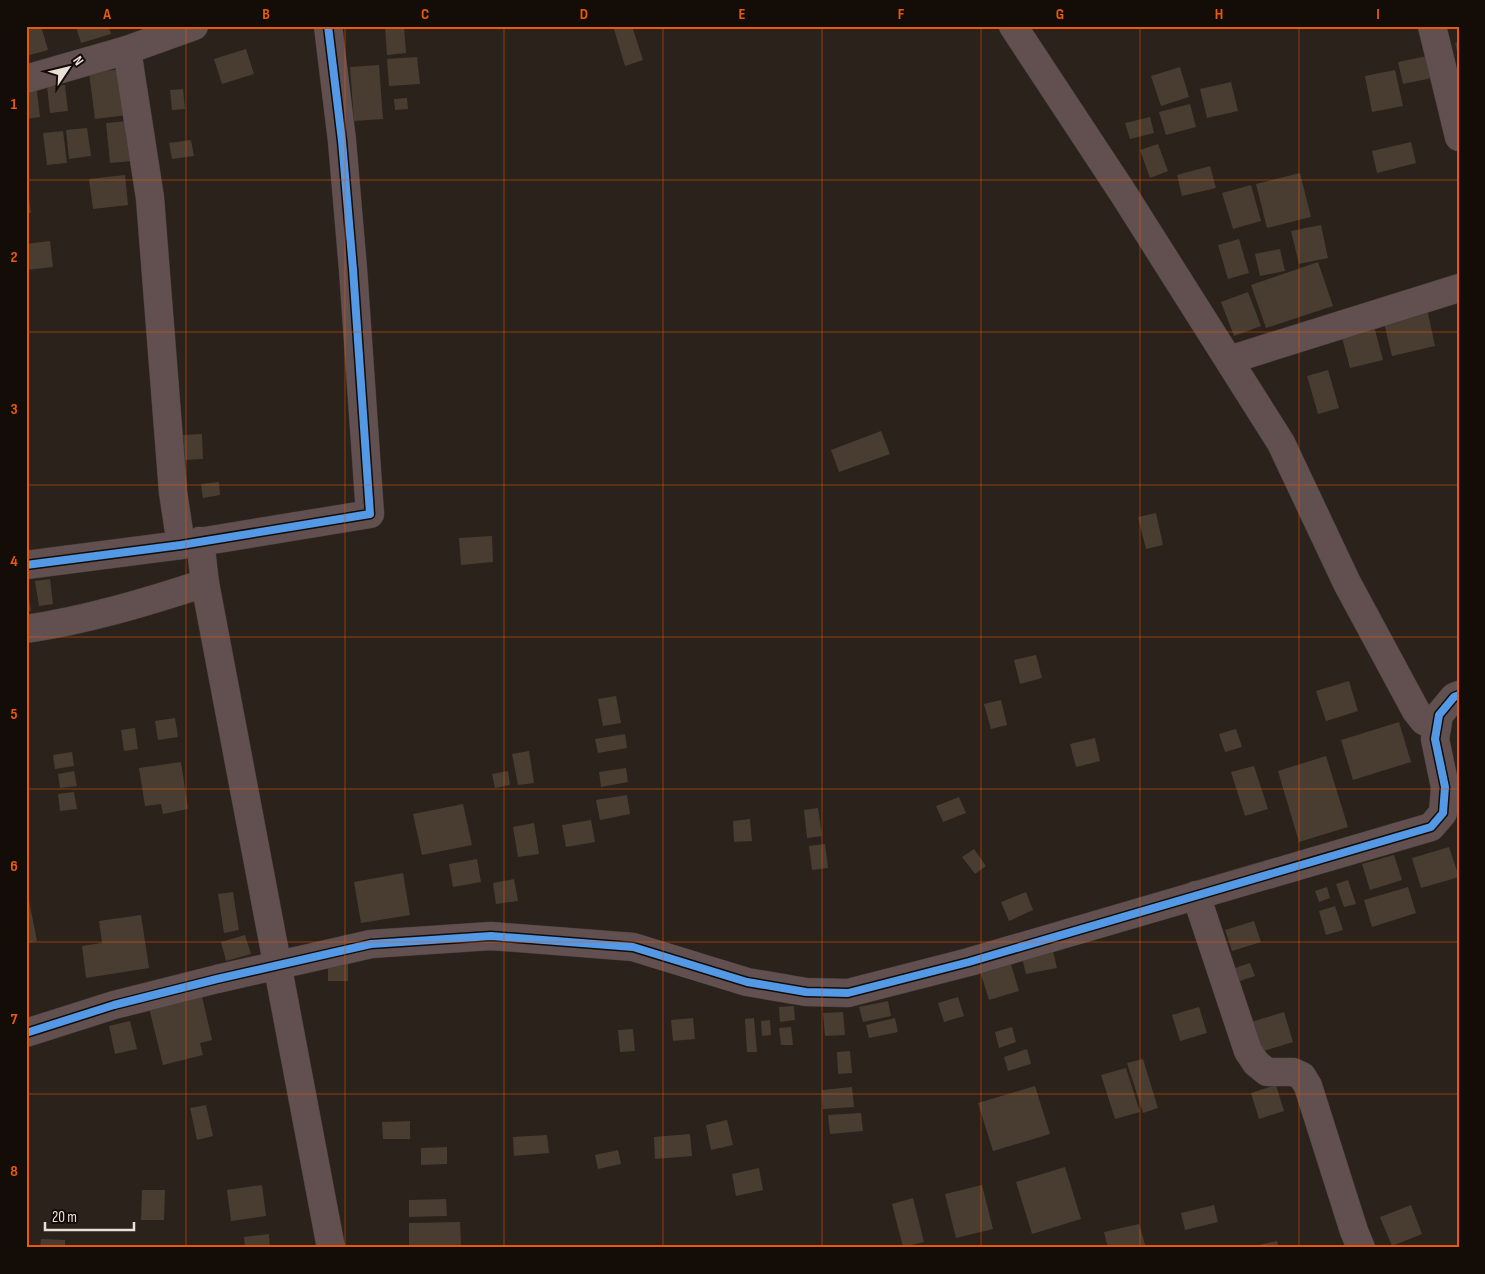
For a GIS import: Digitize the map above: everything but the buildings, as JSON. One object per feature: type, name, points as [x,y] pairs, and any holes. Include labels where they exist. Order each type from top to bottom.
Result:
[{"type":"street","points":[[26,79],[127,50],[194,26]]},
{"type":"street","points":[[26,565],[190,543],[370,514],[343,150],[328,26]]},
{"type":"street","points":[[1013,26],[1123,193],[1281,443],[1347,583],[1416,711],[1424,721],[1437,728]]},
{"type":"street","points":[[1432,26],[1459,137]]},
{"type":"street","points":[[127,50],[150,198],[173,492],[205,583],[331,1248]]},
{"type":"street","points":[[1229,360],[1459,288]]},
{"type":"street","points":[[26,629],[53,625],[149,601],[205,583]]},
{"type":"street","points":[[26,1033],[114,1005],[217,979],[371,944],[491,936],[633,947],[747,982],[806,992],[848,993],[969,962],[1431,826],[1444,813],[1445,786],[1435,739],[1439,715],[1454,697],[1459,695]]},
{"type":"street","points":[[1196,895],[1248,1051],[1256,1064],[1267,1072],[1293,1072],[1302,1076],[1308,1086],[1361,1248]]},
{"type":"cycle path","points":[[26,565],[181,545],[370,514],[342,141],[328,26]]},
{"type":"cycle path","points":[[26,1033],[114,1005],[217,979],[371,944],[491,936],[633,947],[747,982],[806,992],[848,993],[969,962],[1431,827],[1443,813],[1445,787],[1435,739],[1439,715],[1454,697],[1459,695]]}]
